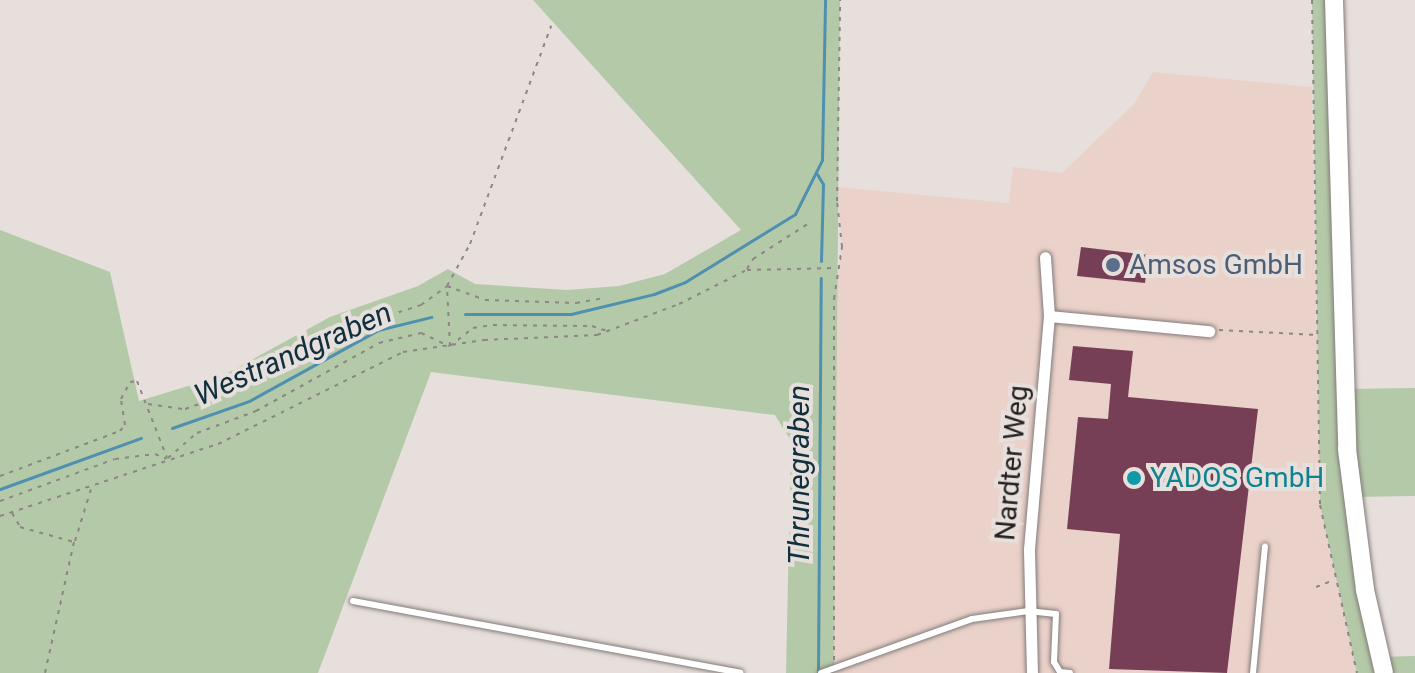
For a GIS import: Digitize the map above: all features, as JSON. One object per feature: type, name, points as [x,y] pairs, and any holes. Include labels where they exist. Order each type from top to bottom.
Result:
[{"type":"main road","points":[[1334,0],[1347,449],[1365,590],[1384,673]]},
{"type":"street","name":"Nardter Weg","points":[[1032,673],[1028,611],[1032,501],[1049,316],[1045,257]]},
{"type":"street","points":[[1049,316],[1209,331]]},
{"type":"lane","points":[[1253,673],[1265,547]]},
{"type":"lane","points":[[353,601],[740,673]]},
{"type":"lane","points":[[822,673],[972,619],[1028,611],[1056,614],[1054,662],[1060,672],[1070,673]]},
{"type":"path","points":[[834,670],[836,268],[842,247],[837,201],[840,0]]},
{"type":"path","points":[[1312,0],[1320,505],[1357,673]]},
{"type":"path","points":[[148,404],[185,409],[246,388],[351,328],[421,305],[447,286],[470,244],[551,26]]},
{"type":"path","points":[[747,270],[753,259],[809,223]]},
{"type":"path","points":[[0,516],[260,427],[403,352],[609,332],[747,270],[836,268]]},
{"type":"path","points":[[447,286],[485,300],[576,303],[604,298]]},
{"type":"path","points":[[447,286],[450,347]]},
{"type":"path","points":[[450,347],[461,334],[493,325],[592,326],[609,332]]},
{"type":"path","points":[[1209,331],[1318,335]]},
{"type":"path","points":[[167,459],[197,433],[256,411],[379,343],[421,333],[437,336],[450,347]]},
{"type":"path","points":[[0,476],[120,431],[125,425],[121,399],[130,382],[137,381],[167,459]]},
{"type":"path","points":[[0,501],[115,459],[155,454],[167,459]]},
{"type":"path","points":[[45,673],[74,542],[93,484]]},
{"type":"path","points":[[11,512],[20,527],[74,542]]},
{"type":"path","points":[[1316,587],[1336,580]]},
{"type":"shaded area","points":[[1153,72],[1312,87],[1320,505],[1357,673],[834,673],[834,299],[842,247],[837,187],[1009,203],[1013,167],[1062,173],[1134,104]]},
{"type":"green space","points":[[533,0],[840,0],[834,673],[786,673],[791,441],[775,415],[431,372],[318,673],[0,673],[0,230],[110,272],[139,401],[224,375],[330,317],[418,286],[448,269],[475,284],[567,290],[619,286],[665,274],[741,230]]},
{"type":"green space","points":[[1312,0],[1334,0],[1345,389],[1415,388],[1415,496],[1352,497],[1380,657],[1415,656],[1415,673],[1357,673],[1320,505]]},
{"type":"building","name":"Amsos GmbH","points":[[1081,247],[1148,255],[1145,283],[1077,276]]},
{"type":"building","points":[[1073,346],[1133,351],[1128,397],[1258,409],[1227,673],[1109,669],[1120,534],[1067,529],[1078,417],[1108,419],[1111,384],[1069,380]]},
{"type":"waterway","name":"Westrandgraben","points":[[465,314],[571,314],[654,294],[685,282],[795,214],[822,160],[825,0]]},
{"type":"waterway","name":"Thrunegraben","points":[[817,174],[823,184],[821,261]]},
{"type":"waterway","name":"Thrunegraben","points":[[818,673],[821,278]]},
{"type":"waterway","name":"Westrandgraben","points":[[172,428],[249,401],[378,330],[431,317]]},
{"type":"waterway","name":"Westrandgraben","points":[[0,489],[141,438]]},
{"type":"place","name":"Amsos GmbH","points":[[1113,265]]},
{"type":"place","name":"YADOS GmbH","points":[[1134,478]]}]
